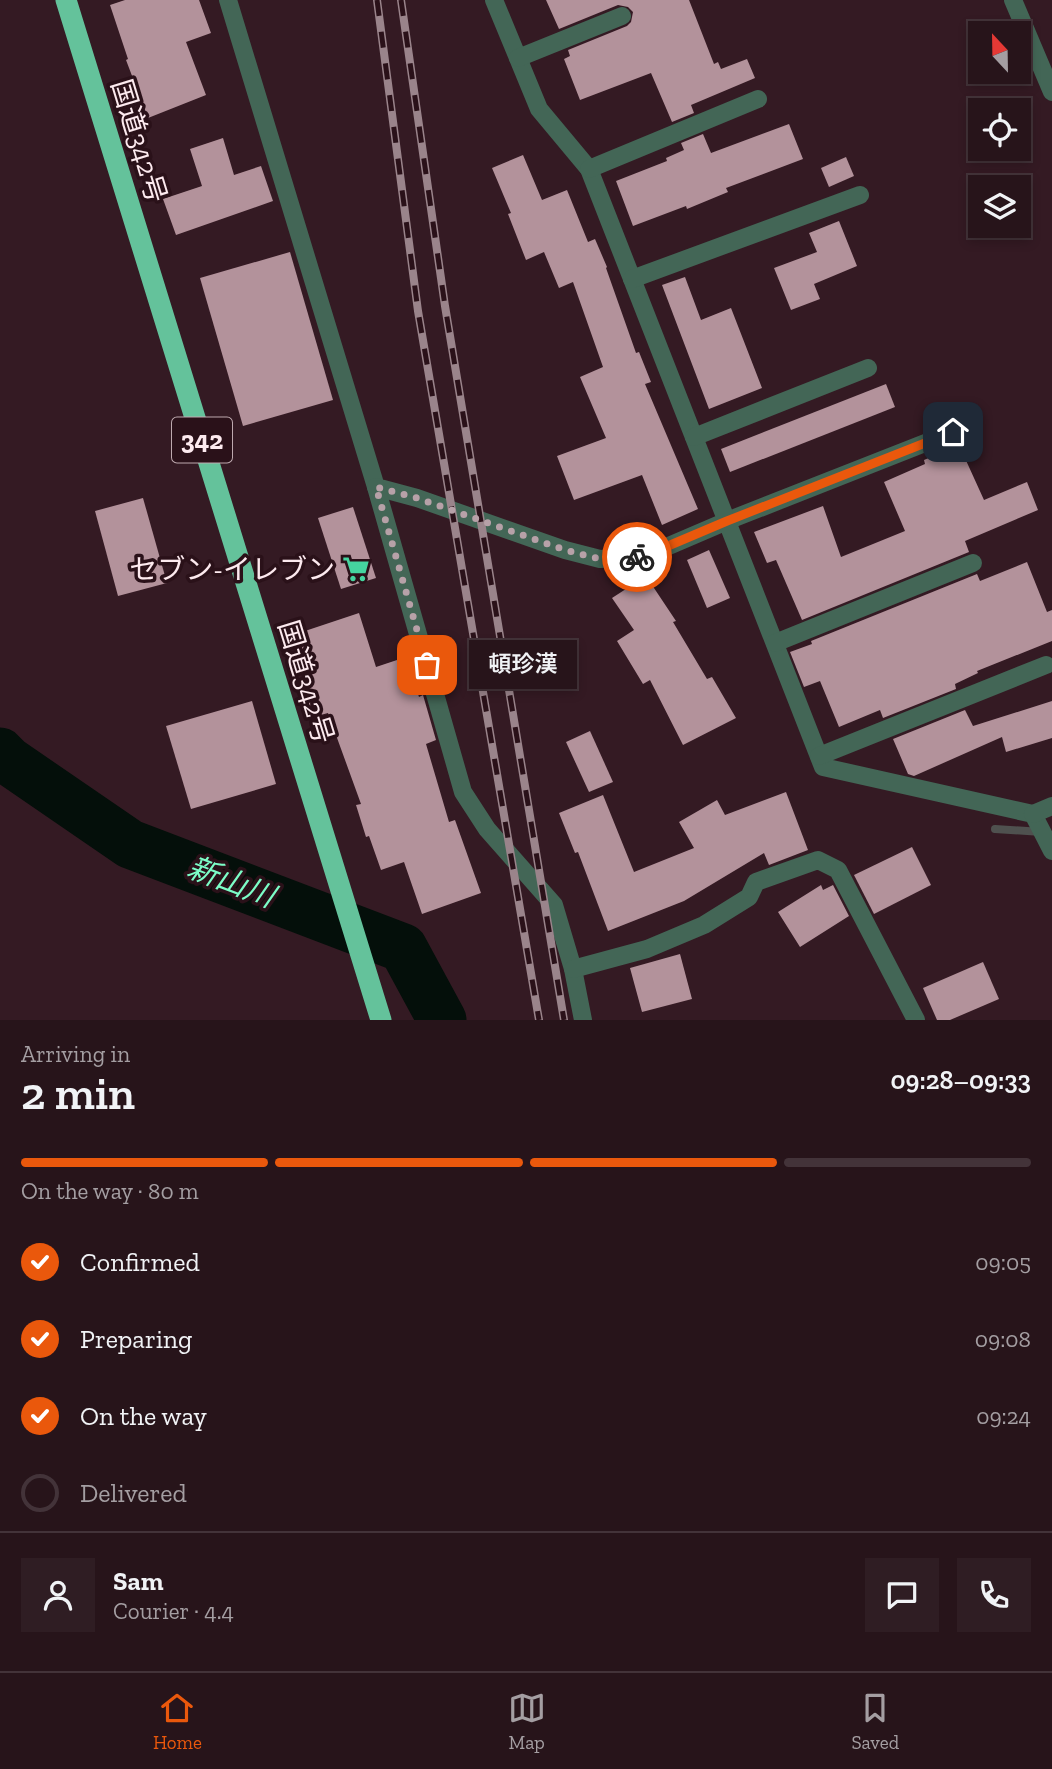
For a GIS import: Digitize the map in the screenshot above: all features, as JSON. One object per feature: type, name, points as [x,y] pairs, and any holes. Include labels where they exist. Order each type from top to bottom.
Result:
[{"type":"highway","name":"国道342号","points":[[66,0],[380,1020]]},
{"type":"street","points":[[228,0],[376,487],[463,792],[487,829],[554,905],[573,969],[583,1020]]},
{"type":"street","points":[[494,0],[538,109],[589,169],[823,767],[1033,814],[1052,806]]},
{"type":"street","points":[[1013,0],[1052,92]]},
{"type":"street","points":[[518,58],[622,16]]},
{"type":"street","points":[[589,169],[758,99]]},
{"type":"street","points":[[632,279],[860,195]]},
{"type":"street","points":[[694,437],[868,368]]},
{"type":"street","points":[[376,487],[417,498],[565,550],[600,559],[642,557],[953,432]]},
{"type":"street","points":[[775,643],[973,563]]},
{"type":"street","points":[[819,756],[1046,665]]},
{"type":"street","points":[[1033,814],[1052,851]]},
{"type":"street","points":[[573,969],[647,949],[704,925],[749,897],[756,882],[818,860],[838,870],[916,1020]]},
{"type":"building","points":[[125,0],[199,0],[211,33],[186,42],[206,95],[148,118],[126,60],[128,59],[110,5]]},
{"type":"building","points":[[546,0],[689,0],[714,64],[718,62],[721,69],[747,59],[755,78],[691,105],[694,113],[672,122],[651,73],[580,100],[564,59],[570,56],[568,50],[627,26],[631,22],[633,12],[628,7],[618,5],[559,29]]},
{"type":"building","points":[[789,124],[803,159],[726,188],[728,192],[687,209],[686,206],[633,226],[616,181],[667,161],[666,158],[684,150],[681,143],[703,134],[711,153]]},
{"type":"building","points":[[223,138],[234,175],[261,166],[273,201],[176,235],[163,199],[202,186],[190,149]]},
{"type":"building","points":[[523,155],[542,200],[567,190],[588,242],[595,239],[636,353],[639,352],[651,382],[645,384],[698,509],[662,525],[642,475],[574,500],[557,456],[606,438],[580,377],[603,367],[573,282],[559,288],[544,252],[526,260],[508,214],[511,213],[492,168]]},
{"type":"building","points":[[846,157],[854,176],[829,187],[821,168]]},
{"type":"building","points":[[839,221],[857,266],[814,284],[820,299],[791,310],[774,268],[817,252],[809,233]]},
{"type":"building","points":[[290,252],[333,400],[243,426],[200,278]]},
{"type":"building","points":[[685,277],[701,320],[731,308],[762,388],[709,409],[662,285]]},
{"type":"building","points":[[886,384],[895,407],[730,472],[721,449]]},
{"type":"building","points":[[959,445],[984,500],[1027,482],[1038,510],[965,541],[969,552],[802,620],[776,560],[767,563],[754,532],[823,506],[841,557],[905,531],[884,482]]},
{"type":"building","points":[[143,498],[167,583],[118,596],[95,511]]},
{"type":"building","points":[[353,507],[376,578],[341,589],[318,518]]},
{"type":"building","points":[[709,550],[730,598],[707,608],[687,560]]},
{"type":"building","points":[[1027,562],[1047,612],[1052,610],[1052,641],[977,671],[978,673],[955,684],[956,689],[883,718],[880,710],[839,727],[820,681],[804,687],[790,652],[977,574],[980,581]]},
{"type":"building","points":[[646,576],[676,621],[673,622],[707,679],[712,677],[736,718],[683,745],[650,680],[643,684],[617,641],[634,630],[612,598]]},
{"type":"building","points":[[359,613],[376,667],[406,657],[419,697],[423,695],[436,740],[426,744],[449,822],[455,820],[481,893],[422,914],[404,862],[381,870],[369,836],[366,837],[356,805],[361,804],[328,713],[313,717],[302,681],[308,680],[293,635]]},
{"type":"building","points":[[252,701],[276,784],[191,809],[166,726]]},
{"type":"building","points":[[1052,701],[1052,738],[1006,752],[1002,737],[914,776],[908,774],[893,739],[965,710],[973,726]]},
{"type":"building","points":[[590,731],[613,782],[589,792],[566,742]]},
{"type":"building","points":[[786,792],[808,850],[769,865],[764,853],[684,901],[608,931],[578,852],[575,853],[559,813],[603,795],[634,872],[694,848],[679,822],[717,800],[725,815]]},
{"type":"building","points":[[912,847],[931,885],[874,914],[854,875]]},
{"type":"building","points":[[821,885],[823,890],[833,885],[849,916],[800,947],[778,912]]},
{"type":"building","points":[[680,954],[692,999],[642,1012],[630,968]]},
{"type":"building","points":[[983,962],[999,999],[950,1020],[937,1020],[923,988]]},
{"type":"waterway","name":"新山川","points":[[0,752],[9,761],[130,844],[403,948],[442,1020]]},
{"type":"waterway","points":[[995,829],[1042,832]]},
{"type":"railway","points":[[377,0],[418,311],[539,1020]]},
{"type":"railway","points":[[401,0],[445,306],[564,1020]]},
{"type":"way so far","points":[[427,665],[376,487],[417,498],[565,550],[600,559],[637,557]]},
{"type":"place","name":"セブン-イレブン","points":[[356,569]]},
{"type":"place","name":"頓珍漢","points":[[427,665]]},
{"type":"route","points":[[637,557],[953,432]]}]
